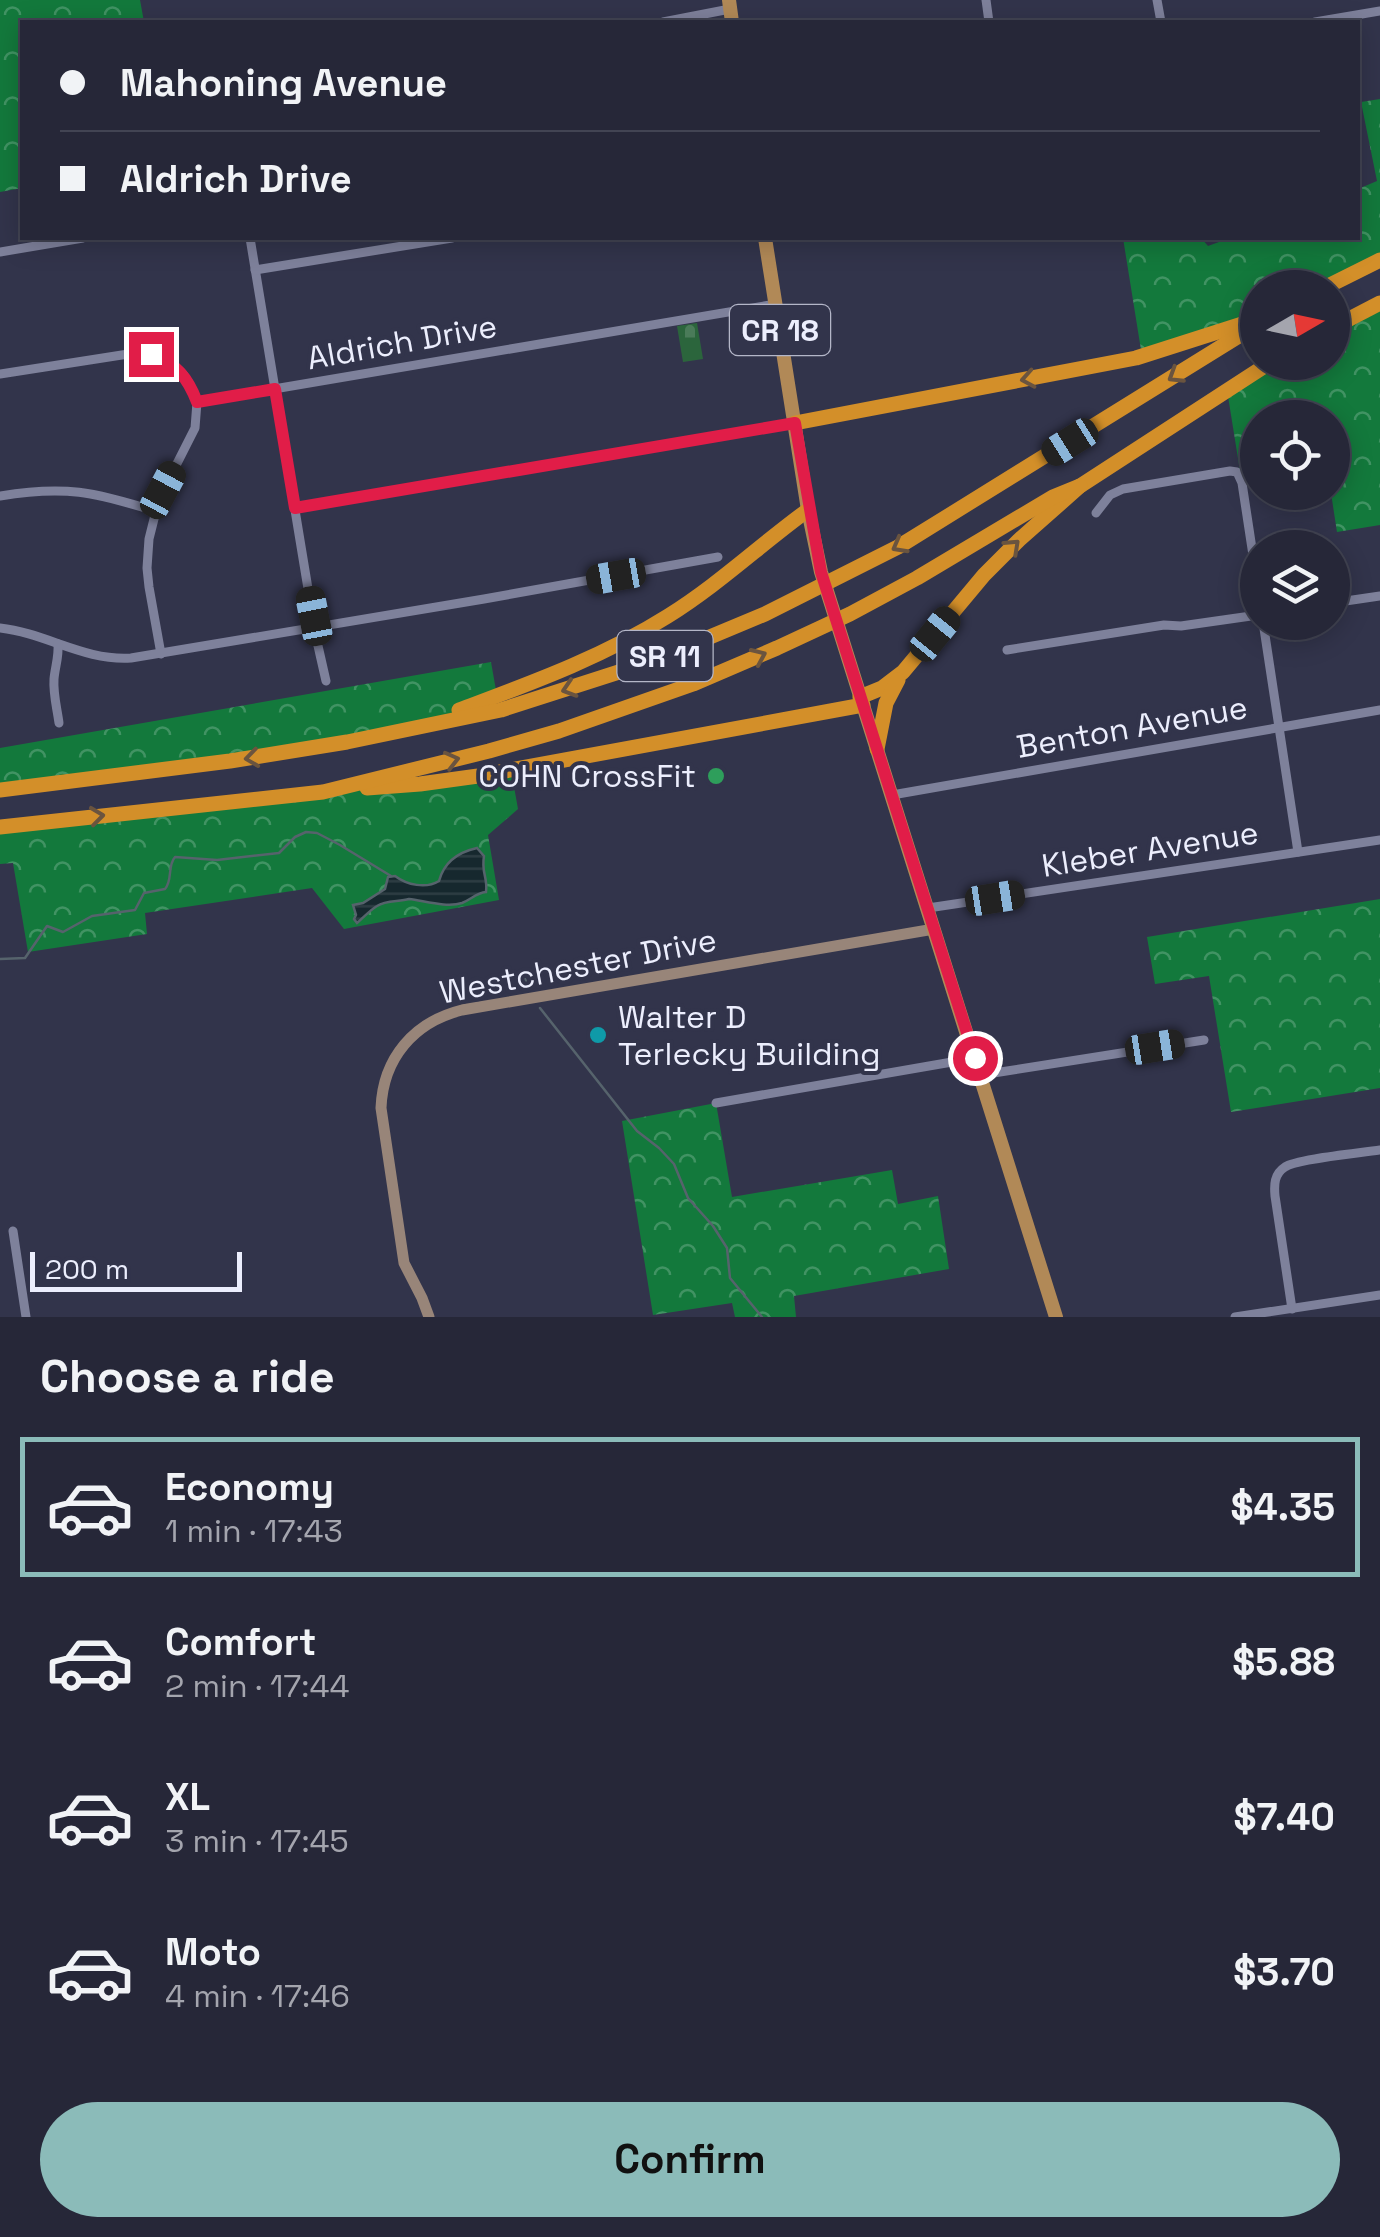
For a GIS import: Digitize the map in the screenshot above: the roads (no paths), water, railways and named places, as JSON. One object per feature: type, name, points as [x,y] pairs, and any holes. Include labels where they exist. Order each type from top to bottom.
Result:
[{"type":"highway","points":[[1350,275],[1380,260]]},
{"type":"highway","points":[[1350,319],[1380,303]]},
{"type":"highway","points":[[795,423],[1119,362],[1240,327]]},
{"type":"highway","name":"SR 11","points":[[0,790],[290,752],[501,710],[578,687],[708,639],[793,601],[934,526],[1240,332]]},
{"type":"highway","name":"SR 11","points":[[0,827],[323,792],[559,731],[692,684],[850,614],[917,578],[1053,497],[1080,486],[1242,380]]},
{"type":"highway","points":[[323,792],[478,776],[862,701],[902,672],[984,575],[1080,486]]},
{"type":"highway","points":[[418,726],[558,672],[647,629],[694,598],[808,510]]},
{"type":"highway","points":[[878,749],[886,704],[902,672]]},
{"type":"main road","name":"CR 18","points":[[766,240],[816,550],[1056,1317]]},
{"type":"street","points":[[674,20],[731,10]]},
{"type":"street","points":[[1327,20],[1380,11]]},
{"type":"street","points":[[0,252],[71,240]]},
{"type":"street","points":[[250,240],[326,680]]},
{"type":"street","points":[[255,270],[440,240]]},
{"type":"street","name":"Aldrich Drive","points":[[197,402],[776,304]]},
{"type":"street","points":[[0,374],[141,352],[173,364],[189,383],[197,402],[197,416],[163,490],[149,539],[147,568],[160,654]]},
{"type":"street","points":[[295,508],[795,423]]},
{"type":"street","points":[[1096,513],[1110,495],[1123,489],[1230,470],[1239,474],[1248,530]]},
{"type":"street","points":[[0,496],[72,490],[156,511]]},
{"type":"street","points":[[0,628],[92,656],[160,654],[718,558]]},
{"type":"street","points":[[1350,600],[1380,596]]},
{"type":"street","points":[[1007,650],[1164,625],[1240,618]]},
{"type":"street","points":[[1266,640],[1298,852]]},
{"type":"street","points":[[58,644],[54,674],[59,723]]},
{"type":"street","name":"Benton Avenue","points":[[892,795],[1380,710]]},
{"type":"street","name":"Kleber Avenue","points":[[928,908],[1380,840]]},
{"type":"street","name":"Westchester Drive","points":[[429,1317],[404,1263],[381,1108],[390,1066],[416,1032],[434,1020],[462,1010],[934,929]]},
{"type":"street","points":[[981,1076],[1204,1040]]},
{"type":"street","points":[[716,1103],[975,1058]]},
{"type":"street","points":[[1292,1308],[1275,1196],[1278,1174],[1293,1163],[1380,1150]]},
{"type":"street","points":[[13,1231],[26,1317]]},
{"type":"street","points":[[1234,1317],[1380,1295]]},
{"type":"water","points":[[477,848],[484,856],[486,892],[456,904],[409,899],[388,902],[357,923],[354,919],[353,905],[385,889],[388,877],[428,885],[439,881],[453,859]]},
{"type":"waterway","points":[[0,959],[25,958],[47,926],[63,932],[92,916],[135,910],[144,893],[165,889],[175,857],[217,860],[279,853],[306,832],[317,833],[391,876]]},
{"type":"waterway","points":[[525,979],[529,988]]},
{"type":"waterway","points":[[540,1008],[637,1131],[674,1164],[688,1198],[727,1248],[730,1278],[762,1317]]},
{"type":"place","name":"COHN CrossFit","points":[[716,776]]},
{"type":"place","name":"Walter D Terlecky Building","points":[[598,1035]]}]
